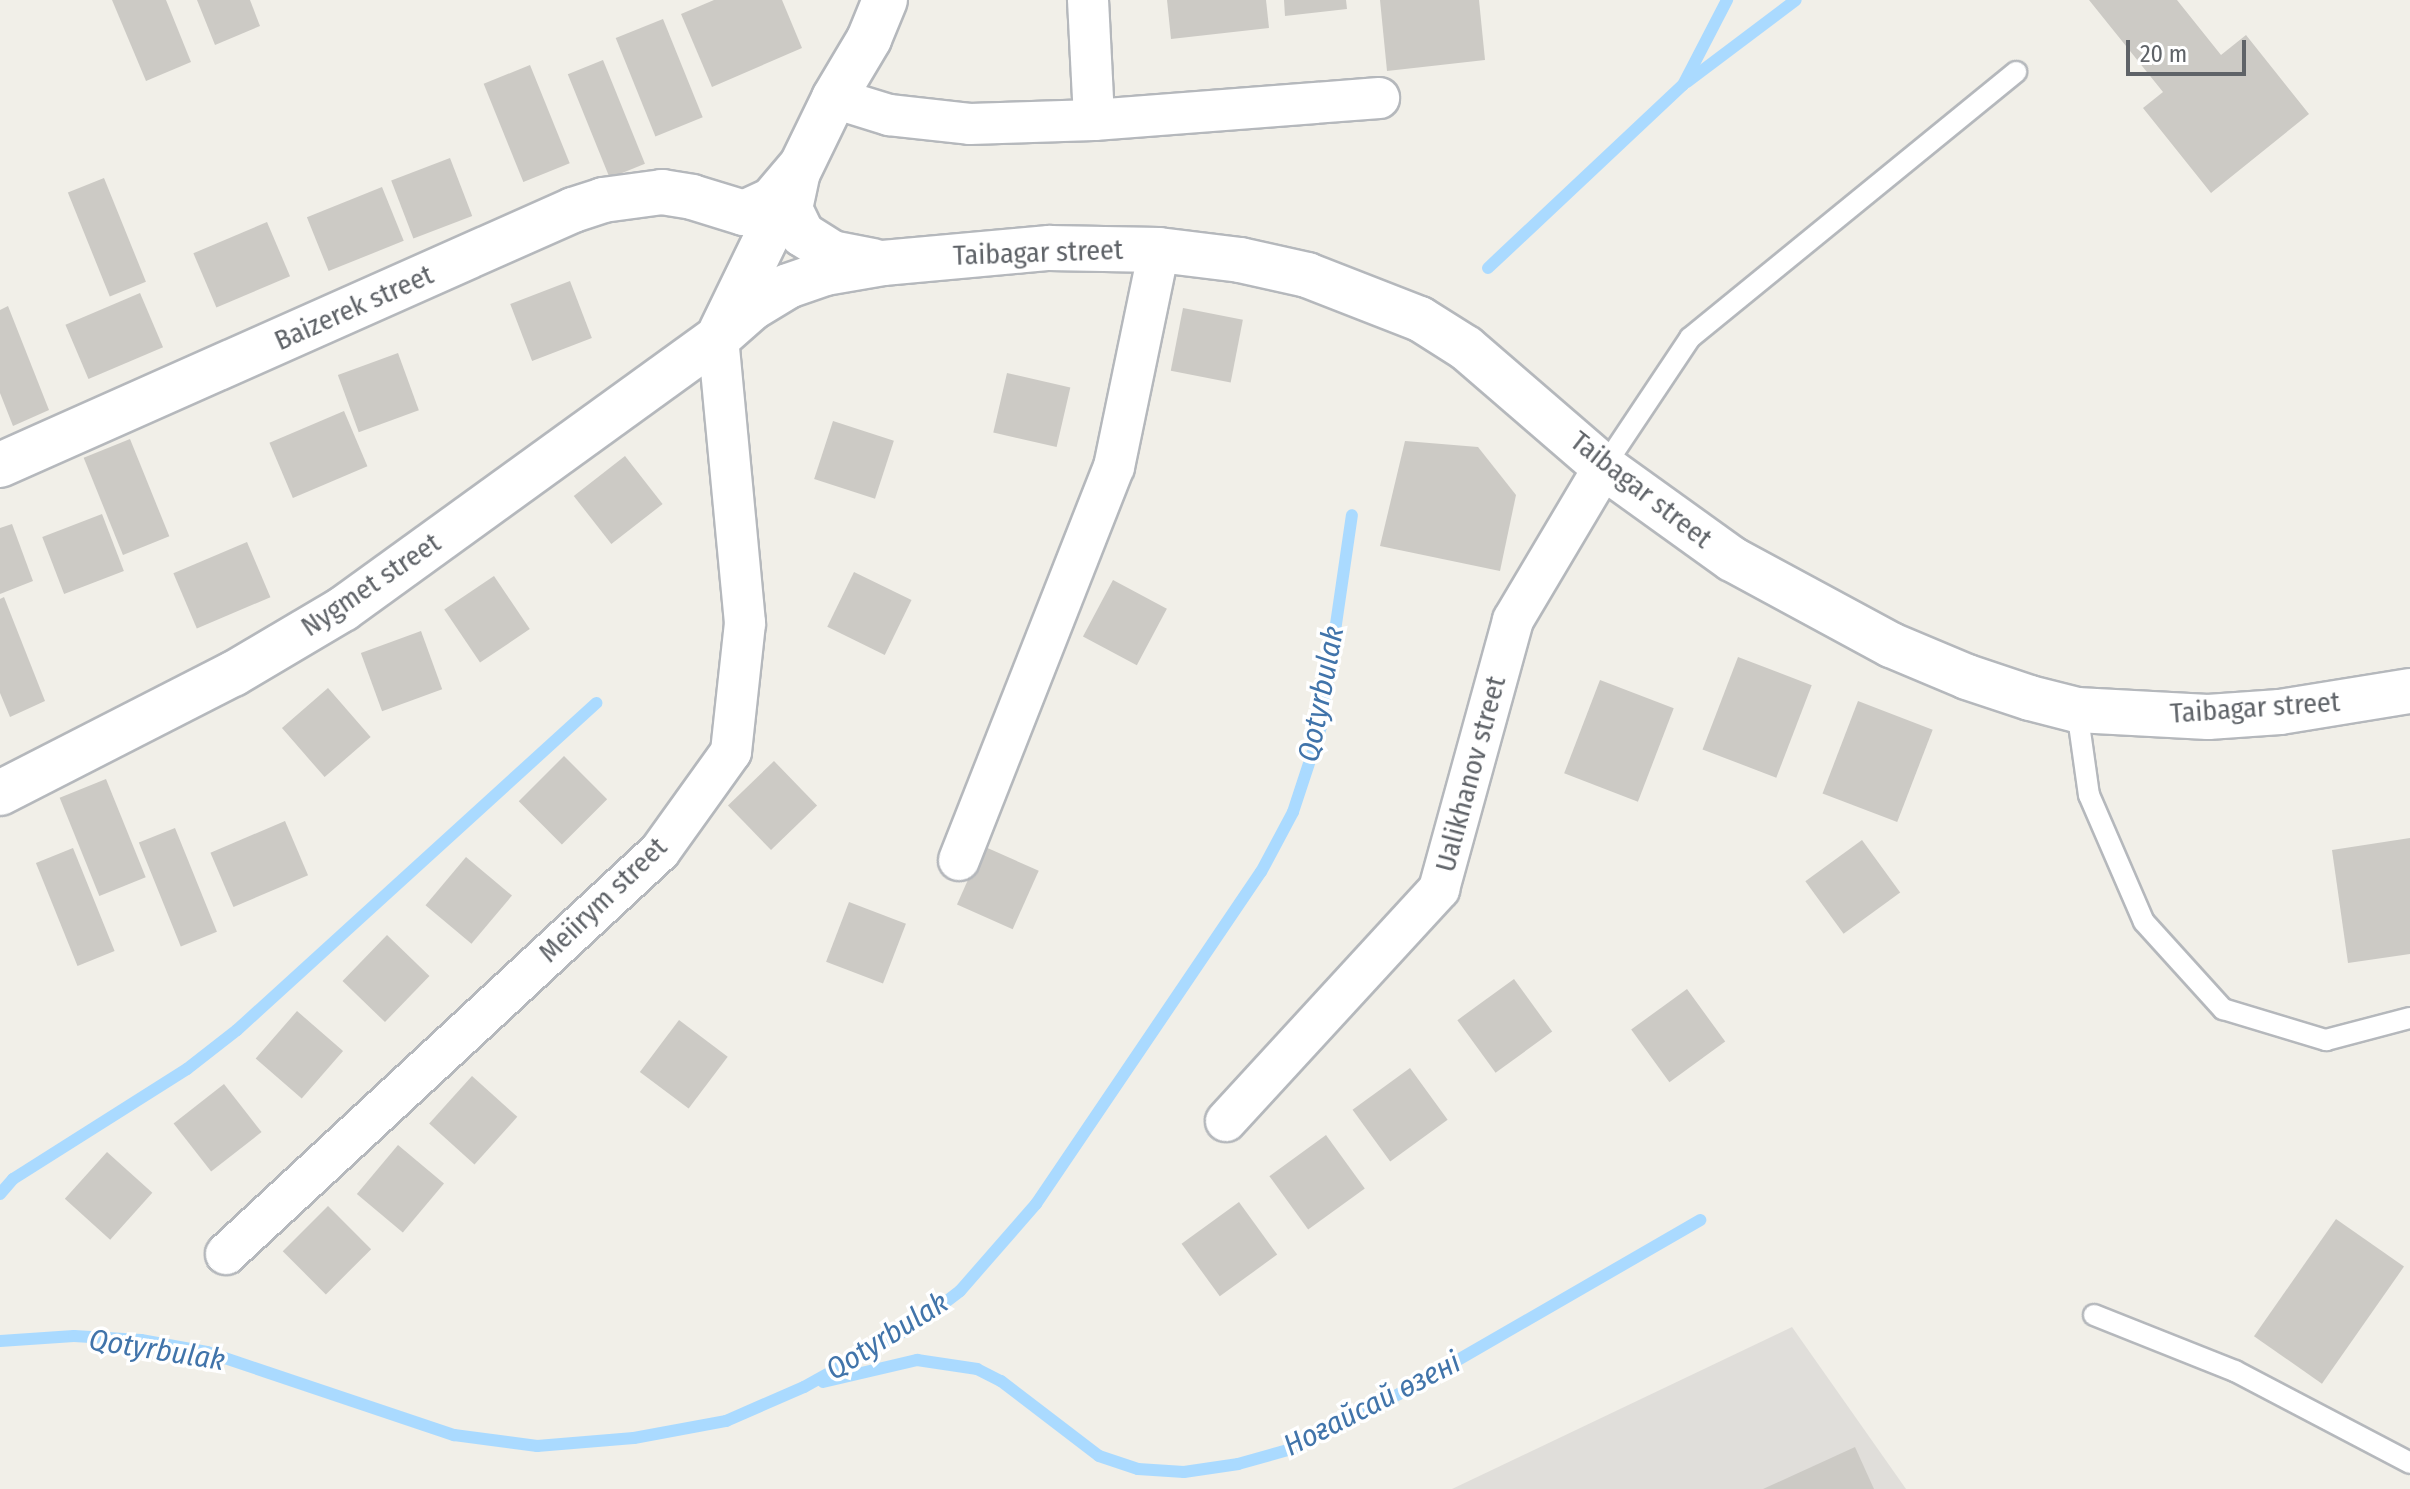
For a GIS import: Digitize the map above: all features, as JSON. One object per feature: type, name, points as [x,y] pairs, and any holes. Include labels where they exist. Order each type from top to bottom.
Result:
[{"type":"main road","points":[[718,338],[764,238],[834,98],[869,39],[885,0]]},
{"type":"main road","points":[[716,207],[744,213],[763,207],[799,168]]},
{"type":"main road","points":[[799,168],[790,209],[802,234],[832,253],[883,263]]},
{"type":"main road","name":"Baizerek street","points":[[0,465],[573,210],[603,200],[662,192],[692,197],[716,207]]},
{"type":"main road","points":[[716,207],[764,238],[812,258],[839,263],[883,263]]},
{"type":"main road","name":"Taibagar street","points":[[883,263],[1049,248],[1159,250],[1240,260],[1307,275],[1420,319],[1466,348],[1510,382],[1604,467],[1732,559],[1867,633],[1967,677],[2077,710],[2208,717],[2280,712],[2410,691]]},
{"type":"main road","name":"Nygmet street","points":[[0,793],[233,674],[343,609],[718,338],[752,308],[788,286],[825,273],[883,263]]},
{"type":"street","points":[[1088,0],[1094,120]]},
{"type":"street","points":[[834,98],[924,122],[970,124],[1094,120],[1379,98]]},
{"type":"street","points":[[959,860],[1114,467],[1159,250]]},
{"type":"street","name":"Meiirym street","points":[[226,1254],[660,851],[731,752],[745,623],[718,338]]},
{"type":"street","name":"Ualikhanov street","points":[[1226,1121],[1439,889],[1513,620],[1604,467]]},
{"type":"lane","points":[[1604,467],[1690,338],[2016,72]]},
{"type":"lane","points":[[2077,710],[2089,795],[2144,922],[2223,1009],[2326,1040],[2410,1018]]},
{"type":"lane","points":[[2094,1315],[2235,1371],[2410,1463]]},
{"type":"shaded area","points":[[1792,1327],[1906,1489],[1452,1489]]},
{"type":"building","points":[[112,0],[166,0],[191,62],[146,81]]},
{"type":"building","points":[[197,0],[250,0],[260,26],[215,45]]},
{"type":"building","points":[[714,0],[782,0],[802,48],[712,87],[681,14]]},
{"type":"building","points":[[1167,0],[1266,0],[1269,28],[1171,39]]},
{"type":"building","points":[[1284,0],[1346,0],[1347,9],[1285,16]]},
{"type":"building","points":[[1380,0],[1479,0],[1485,60],[1387,71]]},
{"type":"building","points":[[2089,0],[2177,0],[2221,55],[2246,35],[2309,114],[2211,193],[2143,108],[2163,92]]},
{"type":"building","points":[[663,19],[703,117],[655,136],[616,38]]},
{"type":"building","points":[[603,60],[645,164],[610,178],[568,74]]},
{"type":"building","points":[[530,65],[570,163],[523,182],[484,84]]},
{"type":"building","points":[[450,158],[472,216],[413,238],[391,181]]},
{"type":"building","points":[[104,178],[146,282],[110,296],[68,193]]},
{"type":"building","points":[[382,187],[404,241],[329,271],[307,217]]},
{"type":"building","points":[[267,222],[290,276],[216,308],[193,253]]},
{"type":"building","points":[[570,281],[592,338],[532,361],[510,304]]},
{"type":"building","points":[[140,293],[163,347],[88,379],[65,325]]},
{"type":"building","points":[[8,306],[49,410],[13,426],[0,393],[0,310]]},
{"type":"building","points":[[1183,308],[1243,320],[1231,382],[1171,371]]},
{"type":"building","points":[[398,353],[419,410],[359,432],[338,375]]},
{"type":"building","points":[[1007,373],[1070,388],[1057,447],[993,432]]},
{"type":"building","points":[[344,411],[367,466],[293,498],[269,443]]},
{"type":"building","points":[[833,421],[894,441],[875,499],[814,479]]},
{"type":"building","points":[[130,439],[169,536],[123,555],[84,458]]},
{"type":"building","points":[[1405,441],[1478,447],[1516,495],[1500,571],[1380,546]]},
{"type":"building","points":[[625,456],[663,504],[611,544],[574,496]]},
{"type":"building","points":[[102,514],[124,571],[64,594],[42,537]]},
{"type":"building","points":[[12,524],[33,581],[0,594],[0,528]]},
{"type":"building","points":[[247,542],[270,597],[197,628],[173,573]]},
{"type":"building","points":[[854,572],[912,600],[885,655],[827,627]]},
{"type":"building","points":[[494,576],[530,629],[480,663],[444,610]]},
{"type":"building","points":[[1113,580],[1167,609],[1137,665],[1083,637]]},
{"type":"building","points":[[4,597],[45,701],[10,717],[0,693],[0,599]]},
{"type":"building","points":[[421,631],[442,689],[382,711],[361,653]]},
{"type":"building","points":[[1738,657],[1812,685],[1776,778],[1703,749]]},
{"type":"building","points":[[1600,680],[1674,708],[1638,802],[1564,773]]},
{"type":"building","points":[[328,688],[371,737],[325,777],[282,728]]},
{"type":"building","points":[[1858,701],[1933,730],[1897,822],[1823,793]]},
{"type":"building","points":[[564,756],[607,799],[562,844],[519,801]]},
{"type":"building","points":[[774,761],[817,806],[771,850],[728,805]]},
{"type":"building","points":[[106,779],[146,877],[99,896],[60,798]]},
{"type":"building","points":[[285,821],[308,875],[233,907],[210,853]]},
{"type":"building","points":[[175,828],[217,932],[181,946],[139,843]]},
{"type":"building","points":[[2410,838],[2410,954],[2348,963],[2332,850]]},
{"type":"building","points":[[1862,840],[1900,893],[1844,934],[1805,881]]},
{"type":"building","points":[[983,846],[1039,871],[1013,929],[957,904]]},
{"type":"building","points":[[73,848],[115,951],[77,966],[36,863]]},
{"type":"building","points":[[466,857],[512,896],[471,944],[426,905]]},
{"type":"building","points":[[849,902],[906,924],[883,984],[826,962]]},
{"type":"building","points":[[387,935],[429,976],[385,1022],[343,981]]},
{"type":"building","points":[[1514,979],[1552,1032],[1496,1073],[1457,1020]]},
{"type":"building","points":[[1687,989],[1725,1042],[1669,1082],[1631,1030]]},
{"type":"building","points":[[297,1011],[343,1051],[302,1099],[256,1059]]},
{"type":"building","points":[[679,1020],[728,1057],[689,1109],[640,1072]]},
{"type":"building","points":[[1410,1068],[1448,1120],[1390,1162],[1353,1110]]},
{"type":"building","points":[[472,1076],[517,1117],[475,1164],[429,1124]]},
{"type":"building","points":[[224,1084],[262,1132],[211,1171],[174,1123]]},
{"type":"building","points":[[1326,1135],[1365,1188],[1308,1230],[1269,1176]]},
{"type":"building","points":[[398,1145],[444,1184],[403,1233],[357,1194]]},
{"type":"building","points":[[107,1152],[152,1193],[110,1240],[65,1199]]},
{"type":"building","points":[[1239,1202],[1277,1255],[1220,1296],[1182,1244]]},
{"type":"building","points":[[328,1206],[371,1249],[326,1294],[283,1251]]},
{"type":"building","points":[[2336,1219],[2404,1267],[2322,1384],[2254,1336]]},
{"type":"building","points":[[1855,1447],[1874,1489],[1763,1489]]},
{"type":"waterway","points":[[1488,268],[1683,85],[1727,0]]},
{"type":"waterway","points":[[1687,82],[1796,0]]},
{"type":"waterway","name":"Qotyrbulak","points":[[0,1341],[74,1336],[141,1340],[207,1352],[454,1435],[537,1446],[634,1438],[726,1421],[804,1387],[917,1324],[960,1291],[1036,1204],[1261,872],[1293,812],[1321,727],[1352,515]]},
{"type":"waterway","points":[[0,1194],[13,1179],[187,1069],[237,1030],[596,703]]},
{"type":"waterway","name":"Ноғайсай өзені","points":[[823,1382],[917,1360],[977,1369],[1001,1381],[1099,1456],[1138,1469],[1184,1472],[1238,1464],[1295,1448],[1399,1394],[1700,1220]]}]
